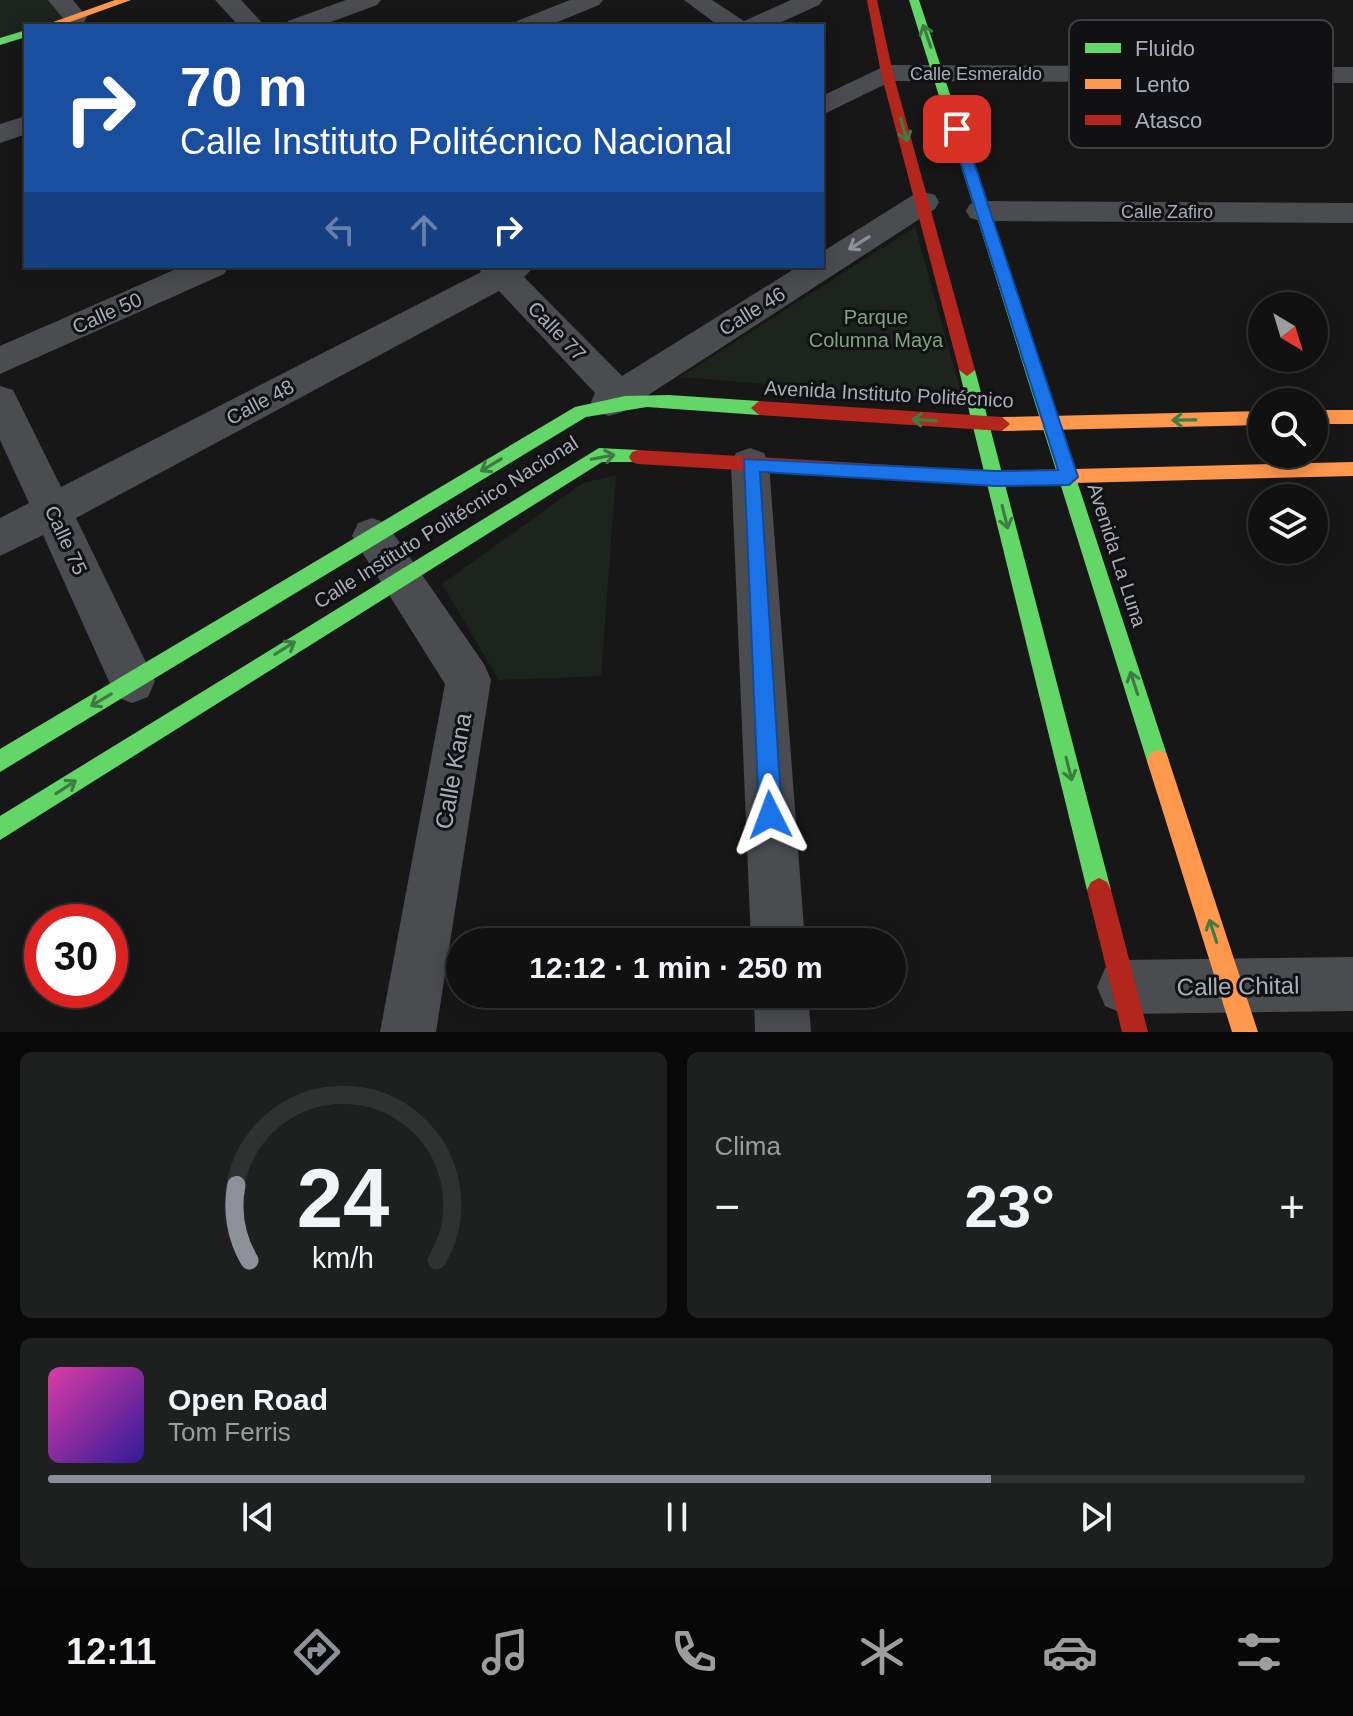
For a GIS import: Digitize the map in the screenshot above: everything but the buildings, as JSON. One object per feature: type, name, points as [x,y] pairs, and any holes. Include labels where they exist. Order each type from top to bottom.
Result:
[{"type":"main road","points":[[872,0],[887,73],[924,202],[1129,1010]]},
{"type":"main road","name":"Avenida La Luna","points":[[914,0],[1238,1009]]},
{"type":"main road","points":[[50,24],[67,8],[112,2]]},
{"type":"main road","points":[[0,42],[24,34]]},
{"type":"main road","name":"Avenida Instituto Politécnico","points":[[614,399],[980,424],[1248,418]]},
{"type":"main road","name":"Calle Instituto Politécnico Nacional","points":[[0,761],[581,412],[614,399]]},
{"type":"main road","points":[[1328,417],[1353,417]]},
{"type":"main road","name":"Calle Instituto Politécnico Nacional","points":[[0,829],[197,688],[398,577],[599,455],[630,454],[995,478],[1069,477]]},
{"type":"main road","points":[[1069,477],[1351,473]]},
{"type":"main road","points":[[177,654],[197,688]]},
{"type":"street","points":[[227,0],[251,24]]},
{"type":"street","points":[[303,24],[369,0]]},
{"type":"street","points":[[531,24],[591,0]]},
{"type":"street","points":[[696,0],[732,24]]},
{"type":"street","points":[[757,24],[811,0]]},
{"type":"street","points":[[824,106],[887,73]]},
{"type":"street","name":"Calle Esmeraldo","points":[[887,73],[1069,75]]},
{"type":"street","points":[[0,134],[24,125]]},
{"type":"street","name":"Calle 46","points":[[824,266],[924,202]]},
{"type":"street","name":"Calle Zafiro","points":[[981,211],[1353,213]]},
{"type":"street","name":"Calle 50","points":[[0,361],[209,268]]},
{"type":"street","name":"Calle 46","points":[[614,399],[820,268]]},
{"type":"street","name":"Calle 77","points":[[505,269],[614,399]]},
{"type":"street","name":"Calle 48","points":[[0,538],[505,269]]},
{"type":"street","name":"Calle 75","points":[[0,400],[132,681]]},
{"type":"street","points":[[750,464],[777,928]]},
{"type":"street","name":"Calle Kana","points":[[372,536],[468,680],[408,1032]]},
{"type":"street","name":"Calle Chital","points":[[1129,1010],[1238,1009],[1353,984]]},
{"type":"street","points":[[782,1008],[783,1032]]},
{"type":"green space","points":[[0,0],[60,0],[75,17],[48,24],[24,24],[24,31],[0,42]]},
{"type":"green space","name":"Parque Columna Maya","points":[[915,227],[963,400],[680,377]]},
{"type":"green space","points":[[616,475],[601,676],[499,680],[442,584],[583,483]]},
{"type":"traffic: fast","points":[[914,0],[1158,761]]},
{"type":"traffic: fast","points":[[0,42],[24,34]]},
{"type":"traffic: fast","points":[[967,370],[1099,890]]},
{"type":"traffic: fast","points":[[0,761],[581,412],[625,402],[647,401],[759,408]]},
{"type":"traffic: fast","points":[[0,829],[599,455],[638,457]]},
{"type":"traffic: slow","points":[[54,24],[126,0]]},
{"type":"traffic: slow","points":[[1328,417],[1353,417]]},
{"type":"traffic: slow","points":[[1002,424],[1248,418]]},
{"type":"traffic: slow","points":[[941,475],[995,478],[1353,469]]},
{"type":"traffic: slow","points":[[1158,761],[1245,1032]]},
{"type":"traffic: jam","points":[[872,0],[887,73],[967,370]]},
{"type":"traffic: jam","points":[[759,408],[1002,424]]},
{"type":"traffic: jam","points":[[638,457],[941,475]]},
{"type":"traffic: jam","points":[[1099,890],[1135,1032]]},
{"type":"route","points":[[770,815],[750,464],[995,478],[1069,477],[957,129]]}]
